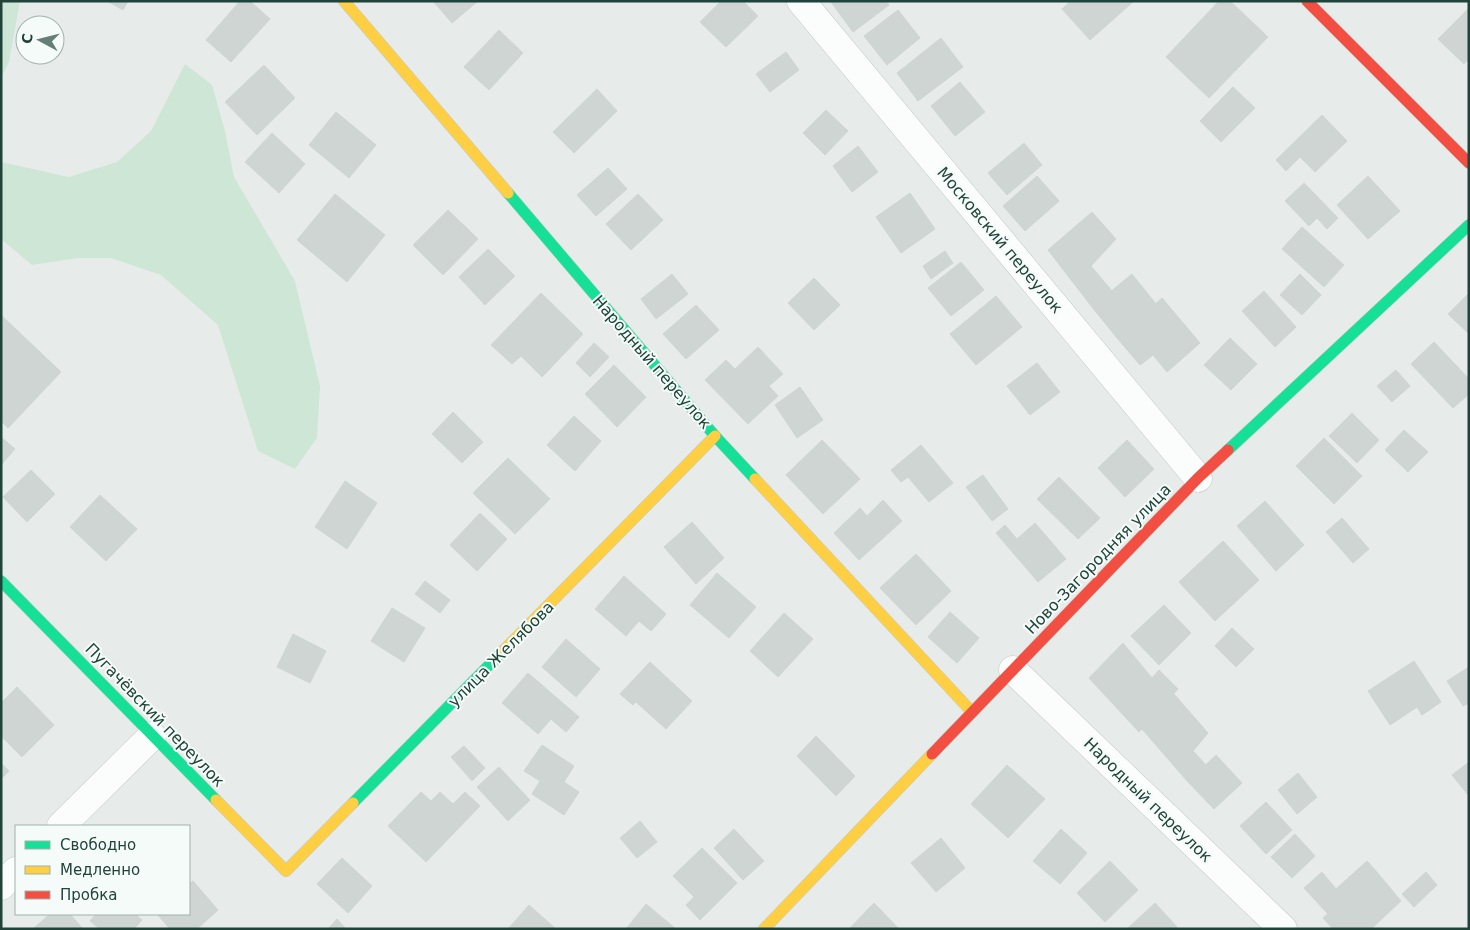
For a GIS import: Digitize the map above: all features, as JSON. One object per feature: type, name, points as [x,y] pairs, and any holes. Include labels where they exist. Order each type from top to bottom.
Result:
[{"type":"street","name":"Народный переулок","points":[[344,1],[715,436],[972,712]]},
{"type":"street","name":"Московский переулок","points":[[801,1],[1198,478]]},
{"type":"street","points":[[1307,1],[1469,163]]},
{"type":"street","name":"Ново-Загородняя улица","points":[[764,929],[1198,478],[1469,225]]},
{"type":"street","name":"улица Желябова","points":[[286,871],[715,436]]},
{"type":"street","name":"Пугачёвский переулок","points":[[1,581],[286,871]]},
{"type":"street","name":"Народный переулок","points":[[1013,670],[1283,929]]},
{"type":"street","points":[[62,825],[152,736]]},
{"type":"street","points":[[1,886],[15,872]]},
{"type":"green space","points":[[1,1],[20,1],[17,15],[15,15],[15,29],[9,62],[1,78]]},
{"type":"green space","points":[[185,64],[212,85],[225,131],[234,177],[295,281],[320,386],[317,438],[295,469],[258,451],[218,325],[161,275],[111,258],[78,258],[32,265],[1,239],[1,162],[69,177],[117,162],[151,131]]},
{"type":"building","points":[[107,1],[128,1],[123,10]]},
{"type":"building","points":[[240,1],[250,1],[270,19],[231,62],[206,40]]},
{"type":"building","points":[[433,1],[478,1],[452,23]]},
{"type":"building","points":[[721,1],[743,1],[758,16],[726,47],[700,22]]},
{"type":"building","points":[[886,1],[889,5],[853,32],[831,2]]},
{"type":"building","points":[[1071,1],[1134,1],[1090,40],[1062,9]]},
{"type":"building","points":[[1219,1],[1230,1],[1268,37],[1209,98],[1166,57]]},
{"type":"building","points":[[1469,8],[1469,59],[1464,64],[1438,39]]},
{"type":"building","points":[[898,10],[920,38],[887,65],[864,36]]},
{"type":"building","points":[[499,30],[523,53],[489,90],[464,67]]},
{"type":"building","points":[[941,38],[963,67],[918,101],[897,73]]},
{"type":"building","points":[[786,52],[799,70],[770,92],[756,74]]},
{"type":"building","points":[[264,65],[295,98],[257,135],[225,102]]},
{"type":"building","points":[[960,82],[985,112],[955,136],[931,106]]},
{"type":"building","points":[[1233,87],[1255,108],[1221,142],[1200,121]]},
{"type":"building","points":[[597,89],[617,111],[574,153],[553,132]]},
{"type":"building","points":[[826,110],[848,131],[825,155],[803,133]]},
{"type":"building","points":[[336,112],[376,145],[349,178],[309,145]]},
{"type":"building","points":[[1322,115],[1347,141],[1315,172],[1300,157],[1286,171],[1276,160]]},
{"type":"building","points":[[272,133],[305,164],[279,193],[245,162]]},
{"type":"building","points":[[1024,143],[1042,165],[1007,195],[988,173]]},
{"type":"building","points":[[858,146],[878,172],[852,192],[833,166]]},
{"type":"building","points":[[608,168],[627,189],[596,216],[577,195]]},
{"type":"building","points":[[1037,176],[1059,201],[1025,231],[1003,206]]},
{"type":"building","points":[[1368,176],[1400,211],[1368,239],[1337,205]]},
{"type":"building","points":[[1304,183],[1338,218],[1327,229],[1317,218],[1309,226],[1285,201]]},
{"type":"building","points":[[910,193],[935,229],[901,253],[876,217]]},
{"type":"building","points":[[335,194],[385,235],[347,282],[297,240]]},
{"type":"building","points":[[638,194],[663,220],[631,250],[606,224]]},
{"type":"building","points":[[448,210],[478,239],[443,275],[413,245]]},
{"type":"building","points":[[1092,212],[1116,239],[1091,266],[1112,291],[1092,307],[1048,250]]},
{"type":"building","points":[[1302,227],[1344,265],[1324,287],[1282,249]]},
{"type":"building","points":[[488,249],[515,276],[485,305],[459,277]]},
{"type":"building","points":[[945,251],[953,263],[931,279],[923,266]]},
{"type":"building","points":[[961,262],[984,290],[951,316],[928,288]]},
{"type":"building","points":[[672,274],[688,294],[656,319],[641,299]]},
{"type":"building","points":[[1132,274],[1156,304],[1117,338],[1092,307]]},
{"type":"building","points":[[1300,274],[1321,295],[1302,315],[1280,295]]},
{"type":"building","points":[[814,278],[840,305],[814,330],[788,303]]},
{"type":"building","points":[[1264,291],[1296,327],[1275,347],[1242,311]]},
{"type":"building","points":[[541,293],[583,334],[542,377],[521,356],[512,364],[491,345]]},
{"type":"building","points":[[1469,293],[1469,334],[1448,314]]},
{"type":"building","points":[[996,296],[1022,327],[976,365],[950,334]]},
{"type":"building","points":[[1162,298],[1200,343],[1167,372],[1153,355],[1140,365],[1117,338]]},
{"type":"building","points":[[696,305],[719,330],[686,359],[663,334]]},
{"type":"building","points":[[1,315],[61,372],[8,428],[1,421]]},
{"type":"building","points":[[1230,338],[1257,364],[1231,390],[1204,365]]},
{"type":"building","points":[[1434,342],[1469,379],[1469,394],[1453,408],[1411,364]]},
{"type":"building","points":[[594,343],[609,357],[590,377],[576,363]]},
{"type":"building","points":[[758,347],[783,374],[769,386],[778,396],[748,424],[705,380],[726,360],[735,369]]},
{"type":"building","points":[[1037,363],[1060,392],[1030,415],[1007,386]]},
{"type":"building","points":[[614,365],[646,397],[617,427],[585,394]]},
{"type":"building","points":[[1396,370],[1410,386],[1392,402],[1377,386]]},
{"type":"building","points":[[800,387],[823,420],[797,438],[775,405]]},
{"type":"building","points":[[453,412],[483,442],[462,463],[432,434]]},
{"type":"building","points":[[1352,413],[1379,440],[1357,463],[1329,436]]},
{"type":"building","points":[[574,416],[601,441],[575,471],[547,445]]},
{"type":"building","points":[[1404,430],[1428,452],[1408,472],[1385,450]]},
{"type":"building","points":[[1,437],[15,449],[1,465]]},
{"type":"building","points":[[1324,438],[1362,476],[1334,504],[1296,466]]},
{"type":"building","points":[[822,440],[860,479],[823,514],[786,475]]},
{"type":"building","points":[[1127,440],[1154,469],[1125,497],[1098,468]]},
{"type":"building","points":[[921,445],[953,483],[929,502],[908,477],[901,482],[891,470]]},
{"type":"building","points":[[508,458],[550,499],[515,534],[473,493]]},
{"type":"building","points":[[31,470],[55,494],[27,522],[3,497]]},
{"type":"building","points":[[983,475],[1008,509],[992,521],[966,487]]},
{"type":"building","points":[[1059,477],[1100,518],[1078,539],[1037,499]]},
{"type":"building","points":[[345,481],[377,503],[347,549],[315,527]]},
{"type":"building","points":[[100,495],[137,529],[106,561],[70,527]]},
{"type":"building","points":[[883,500],[902,521],[859,560],[834,533],[860,508],[867,516]]},
{"type":"building","points":[[1265,501],[1304,545],[1276,571],[1237,526]]},
{"type":"building","points":[[480,513],[507,539],[477,571],[450,545]]},
{"type":"building","points":[[1342,518],[1369,549],[1353,563],[1326,532]]},
{"type":"building","points":[[692,522],[724,558],[696,584],[664,547]]},
{"type":"building","points":[[1035,523],[1066,559],[1038,582],[996,533],[1005,525],[1017,539]]},
{"type":"building","points":[[1223,541],[1259,580],[1215,621],[1179,582]]},
{"type":"building","points":[[916,554],[951,591],[916,625],[880,588]]},
{"type":"building","points":[[717,573],[756,607],[729,638],[690,605]]},
{"type":"building","points":[[624,576],[666,614],[651,631],[639,621],[626,636],[595,609]]},
{"type":"building","points":[[425,581],[450,600],[440,613],[415,594]]},
{"type":"building","points":[[1164,605],[1191,633],[1159,665],[1131,636]]},
{"type":"building","points":[[392,608],[425,628],[404,662],[371,641]]},
{"type":"building","points":[[950,612],[979,638],[957,663],[928,637]]},
{"type":"building","points":[[784,613],[813,639],[778,677],[750,651]]},
{"type":"building","points":[[1232,628],[1254,649],[1236,667],[1215,646]]},
{"type":"building","points":[[293,634],[326,651],[310,683],[277,667]]},
{"type":"building","points":[[566,639],[600,669],[576,697],[542,667]]},
{"type":"building","points":[[1123,643],[1152,678],[1159,670],[1178,689],[1139,732],[1089,678]]},
{"type":"building","points":[[1414,661],[1441,702],[1422,715],[1417,707],[1390,725],[1368,691]]},
{"type":"building","points":[[650,662],[692,701],[666,729],[636,702],[633,705],[620,694]]},
{"type":"building","points":[[1469,667],[1469,703],[1463,706],[1447,681]]},
{"type":"building","points":[[528,673],[579,717],[566,732],[551,719],[538,734],[502,703]]},
{"type":"building","points":[[17,687],[54,725],[22,757],[1,736],[1,703]]},
{"type":"building","points":[[1174,694],[1208,733],[1193,751],[1206,765],[1188,782],[1142,729]]},
{"type":"building","points":[[816,736],[855,776],[836,796],[797,756]]},
{"type":"building","points":[[542,745],[574,766],[564,782],[579,792],[564,815],[532,794],[540,781],[524,771]]},
{"type":"building","points":[[464,746],[485,768],[472,781],[451,757]]},
{"type":"building","points":[[1216,755],[1242,783],[1214,809],[1188,782]]},
{"type":"building","points":[[1469,762],[1469,796],[1452,775]]},
{"type":"building","points":[[1,763],[9,771],[1,779]]},
{"type":"building","points":[[1007,765],[1045,799],[1008,838],[971,804]]},
{"type":"building","points":[[499,767],[530,800],[508,821],[477,787]]},
{"type":"building","points":[[1298,773],[1317,797],[1297,814],[1278,790]]},
{"type":"building","points":[[421,792],[431,801],[440,792],[453,804],[465,792],[480,806],[426,862],[388,826]]},
{"type":"building","points":[[1266,802],[1292,830],[1266,854],[1240,826]]},
{"type":"building","points":[[640,821],[657,842],[637,858],[620,838]]},
{"type":"building","points":[[734,829],[764,861],[743,880],[714,848]]},
{"type":"building","points":[[1061,829],[1087,853],[1060,884],[1033,861]]},
{"type":"building","points":[[1295,834],[1315,856],[1292,878],[1271,857]]},
{"type":"building","points":[[941,838],[965,868],[936,892],[911,863]]},
{"type":"building","points":[[702,848],[737,883],[700,920],[686,905],[694,897],[673,876]]},
{"type":"building","points":[[342,858],[372,886],[348,913],[317,884]]},
{"type":"building","points":[[1110,861],[1138,890],[1105,922],[1077,893]]},
{"type":"building","points":[[1367,861],[1376,871],[1328,914],[1304,888],[1322,872],[1336,889]]},
{"type":"building","points":[[1376,871],[1401,901],[1371,929],[1333,929],[1323,918]]},
{"type":"building","points":[[1426,872],[1437,885],[1414,907],[1402,894]]},
{"type":"building","points":[[193,881],[218,910],[197,929],[170,929],[158,915],[190,915],[190,883]]},
{"type":"building","points":[[874,903],[899,929],[849,929]]},
{"type":"building","points":[[1155,903],[1177,927],[1175,929],[1127,929]]},
{"type":"building","points":[[646,904],[676,929],[626,929]]},
{"type":"building","points":[[529,905],[556,929],[508,929]]},
{"type":"building","points":[[49,915],[71,915],[83,929],[33,929]]},
{"type":"building","points":[[95,915],[136,915],[142,920],[134,929],[100,929],[90,921]]},
{"type":"building","points":[[337,919],[346,929],[328,929]]},
{"type":"traffic: fast","points":[[508,193],[715,436],[755,479]]},
{"type":"traffic: fast","points":[[1228,450],[1469,225]]},
{"type":"traffic: fast","points":[[1,581],[216,800]]},
{"type":"traffic: fast","points":[[353,803],[503,651]]},
{"type":"traffic: slow","points":[[344,1],[508,193]]},
{"type":"traffic: slow","points":[[503,651],[715,436]]},
{"type":"traffic: slow","points":[[755,479],[972,712]]},
{"type":"traffic: slow","points":[[764,929],[932,754]]},
{"type":"traffic: slow","points":[[216,800],[286,871],[353,803]]},
{"type":"traffic: jam","points":[[1307,1],[1469,163]]},
{"type":"traffic: jam","points":[[932,754],[1198,478],[1228,450]]}]
